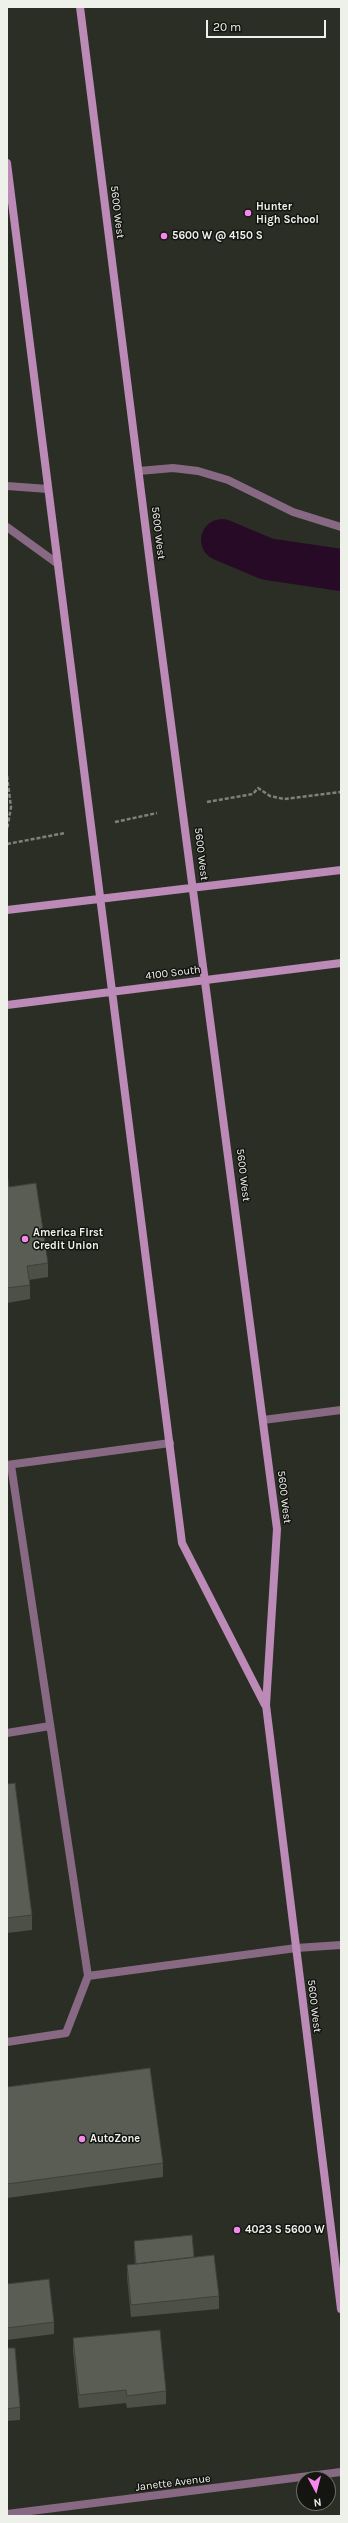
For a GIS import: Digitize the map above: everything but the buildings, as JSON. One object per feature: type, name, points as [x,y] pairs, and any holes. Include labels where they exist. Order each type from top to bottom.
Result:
[{"type":"main road","name":"5600 West","points":[[80,7],[277,1529],[266,1705],[341,2309]]},
{"type":"main road","name":"5600 West","points":[[7,163],[182,1543],[266,1705]]},
{"type":"main road","points":[[7,910],[341,870]]},
{"type":"main road","name":"4100 South","points":[[7,1005],[341,963]]},
{"type":"street","points":[[139,471],[173,468],[198,471],[228,480],[293,512],[341,528]]},
{"type":"street","points":[[7,486],[48,489]]},
{"type":"street","points":[[7,527],[58,564]]},
{"type":"street","points":[[263,1420],[341,1410]]},
{"type":"street","points":[[7,2042],[66,2033],[88,1976],[9,1465],[170,1443]]},
{"type":"street","points":[[7,1733],[50,1726]]},
{"type":"street","points":[[88,1976],[296,1948],[341,1945]]},
{"type":"street","name":"Janette Avenue","points":[[7,2514],[341,2472]]},
{"type":"path","points":[[7,776],[11,807],[7,830]]},
{"type":"path","points":[[7,844],[92,828],[184,807],[253,794],[258,788],[270,796],[284,799],[341,792]]},
{"type":"waterway","points":[[222,540],[267,559],[341,570]]},
{"type":"place","name":"Hunter High School","points":[[248,213]]},
{"type":"place","name":"5600 W @ 4150 S","points":[[164,236]]},
{"type":"place","name":"America First Credit Union","points":[[25,1239]]},
{"type":"place","name":"AutoZone","points":[[82,2139]]},
{"type":"place","name":"4023 S 5600 W","points":[[237,2230]]}]
